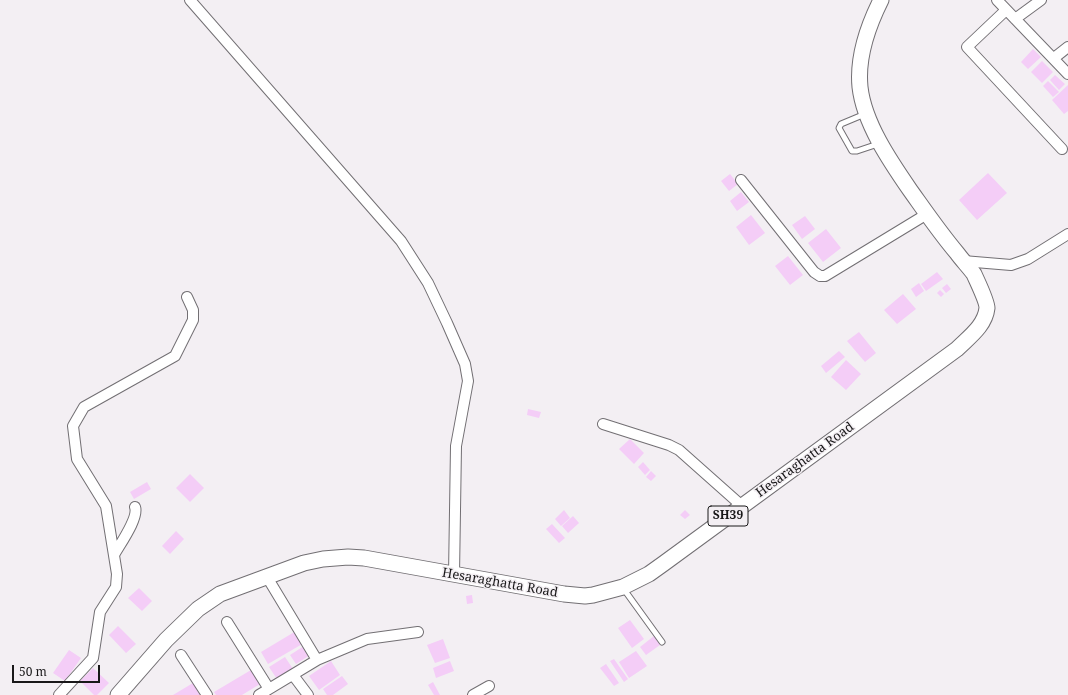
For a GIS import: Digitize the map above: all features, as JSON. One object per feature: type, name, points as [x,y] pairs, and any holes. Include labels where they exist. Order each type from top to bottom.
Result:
[{"type":"main road","name":"Hesaraghatta Road","points":[[118,695],[166,640],[198,609],[220,594],[304,563],[323,559],[348,557],[364,558],[564,594],[585,596],[623,587],[649,574],[957,348],[978,329],[985,318],[987,306],[973,274],[936,227],[889,159],[871,124],[863,103],[860,87],[860,62],[872,17],[881,0]]},
{"type":"street","points":[[190,0],[401,241],[428,283],[448,323],[465,364],[468,381],[456,446],[454,575]]},
{"type":"street","points":[[997,0],[1068,74]]},
{"type":"street","points":[[1015,19],[1041,0]]},
{"type":"street","points":[[1006,10],[967,47],[1062,149]]},
{"type":"street","points":[[1054,58],[1068,47]]},
{"type":"street","points":[[741,180],[814,272],[820,276],[826,276],[927,214]]},
{"type":"street","points":[[963,261],[1011,264],[1028,259],[1068,234]]},
{"type":"street","points":[[59,695],[93,658],[100,612],[116,587],[117,574],[106,506],[77,458],[73,426],[84,407],[176,356],[193,320],[192,310],[187,297]]},
{"type":"street","points":[[603,424],[669,445],[680,450],[742,506]]},
{"type":"street","points":[[114,555],[129,530],[136,511],[135,507]]},
{"type":"street","points":[[267,577],[317,660]]},
{"type":"street","points":[[227,622],[269,689]]},
{"type":"street","points":[[259,695],[317,660],[367,639],[418,632]]},
{"type":"street","points":[[181,654],[207,695]]},
{"type":"street","points":[[293,674],[308,695]]},
{"type":"street","points":[[473,695],[489,686]]},
{"type":"lane","points":[[867,113],[841,124],[839,128],[852,151],[857,151],[881,143]]},
{"type":"lane","points":[[623,587],[662,642]]},
{"type":"building","points":[[1033,49],[1041,57],[1028,69],[1021,62]]},
{"type":"building","points":[[1042,61],[1053,72],[1042,83],[1031,72]]},
{"type":"building","points":[[1055,75],[1065,84],[1059,90],[1050,80]]},
{"type":"building","points":[[1048,81],[1059,92],[1053,97],[1043,86]]},
{"type":"building","points":[[1068,85],[1068,111],[1064,114],[1052,100]]},
{"type":"building","points":[[988,173],[1007,193],[977,220],[959,200]]},
{"type":"building","points":[[730,174],[738,184],[729,191],[721,181]]},
{"type":"building","points":[[741,192],[749,202],[737,211],[730,201]]},
{"type":"building","points":[[751,215],[765,233],[749,245],[736,227]]},
{"type":"building","points":[[805,216],[815,229],[802,239],[792,225]]},
{"type":"building","points":[[826,229],[841,248],[823,262],[808,243]]},
{"type":"building","points":[[788,256],[803,275],[790,285],[775,266]]},
{"type":"building","points":[[937,272],[943,279],[926,291],[921,284]]},
{"type":"building","points":[[919,283],[924,291],[916,297],[911,289]]},
{"type":"building","points":[[947,284],[951,289],[946,293],[942,288]]},
{"type":"building","points":[[940,290],[944,294],[941,297],[937,293]]},
{"type":"building","points":[[903,294],[916,309],[897,324],[884,310]]},
{"type":"building","points":[[859,332],[876,353],[865,362],[847,341]]},
{"type":"building","points":[[839,351],[845,357],[826,373],[821,366]]},
{"type":"building","points":[[846,360],[861,374],[846,390],[831,377]]},
{"type":"building","points":[[528,409],[541,412],[539,418],[527,415]]},
{"type":"building","points":[[630,439],[644,453],[634,464],[619,449]]},
{"type":"building","points":[[643,462],[650,470],[645,475],[638,467]]},
{"type":"building","points":[[651,471],[656,476],[651,481],[646,477]]},
{"type":"building","points":[[190,474],[204,488],[190,502],[176,488]]},
{"type":"building","points":[[147,482],[151,489],[134,499],[130,492]]},
{"type":"building","points":[[564,510],[570,518],[561,526],[555,519]]},
{"type":"building","points":[[685,510],[690,515],[685,519],[680,515]]},
{"type":"building","points":[[573,516],[579,523],[568,533],[562,526]]},
{"type":"building","points":[[552,524],[565,538],[559,543],[546,529]]},
{"type":"building","points":[[176,531],[184,539],[170,554],[162,546]]},
{"type":"building","points":[[139,588],[152,601],[142,611],[128,598]]},
{"type":"building","points":[[472,595],[473,603],[467,604],[466,596]]},
{"type":"building","points":[[630,620],[644,639],[632,648],[618,628]]},
{"type":"building","points":[[118,626],[136,644],[126,653],[109,635]]},
{"type":"building","points":[[296,631],[304,643],[268,664],[261,652]]},
{"type":"building","points":[[654,636],[660,645],[646,655],[640,647]]},
{"type":"building","points":[[443,639],[450,658],[435,663],[427,645]]},
{"type":"building","points":[[304,646],[310,655],[296,664],[290,655]]},
{"type":"building","points":[[69,650],[81,658],[65,681],[53,673]]},
{"type":"building","points":[[636,651],[647,666],[629,678],[619,662]]},
{"type":"building","points":[[285,657],[293,669],[277,679],[269,667]]},
{"type":"building","points":[[614,659],[628,679],[624,682],[610,661]]},
{"type":"building","points":[[331,661],[340,675],[319,690],[309,676]]},
{"type":"building","points":[[450,661],[454,671],[436,678],[433,668]]},
{"type":"building","points":[[606,664],[619,683],[614,686],[600,668]]},
{"type":"building","points":[[93,668],[109,683],[97,695],[94,695],[80,681]]},
{"type":"building","points":[[251,670],[260,684],[242,695],[216,695],[214,692]]},
{"type":"building","points":[[342,676],[348,684],[333,695],[327,695],[323,689]]},
{"type":"building","points":[[433,682],[440,695],[434,695],[428,685]]},
{"type":"building","points":[[193,683],[200,695],[173,695]]}]
